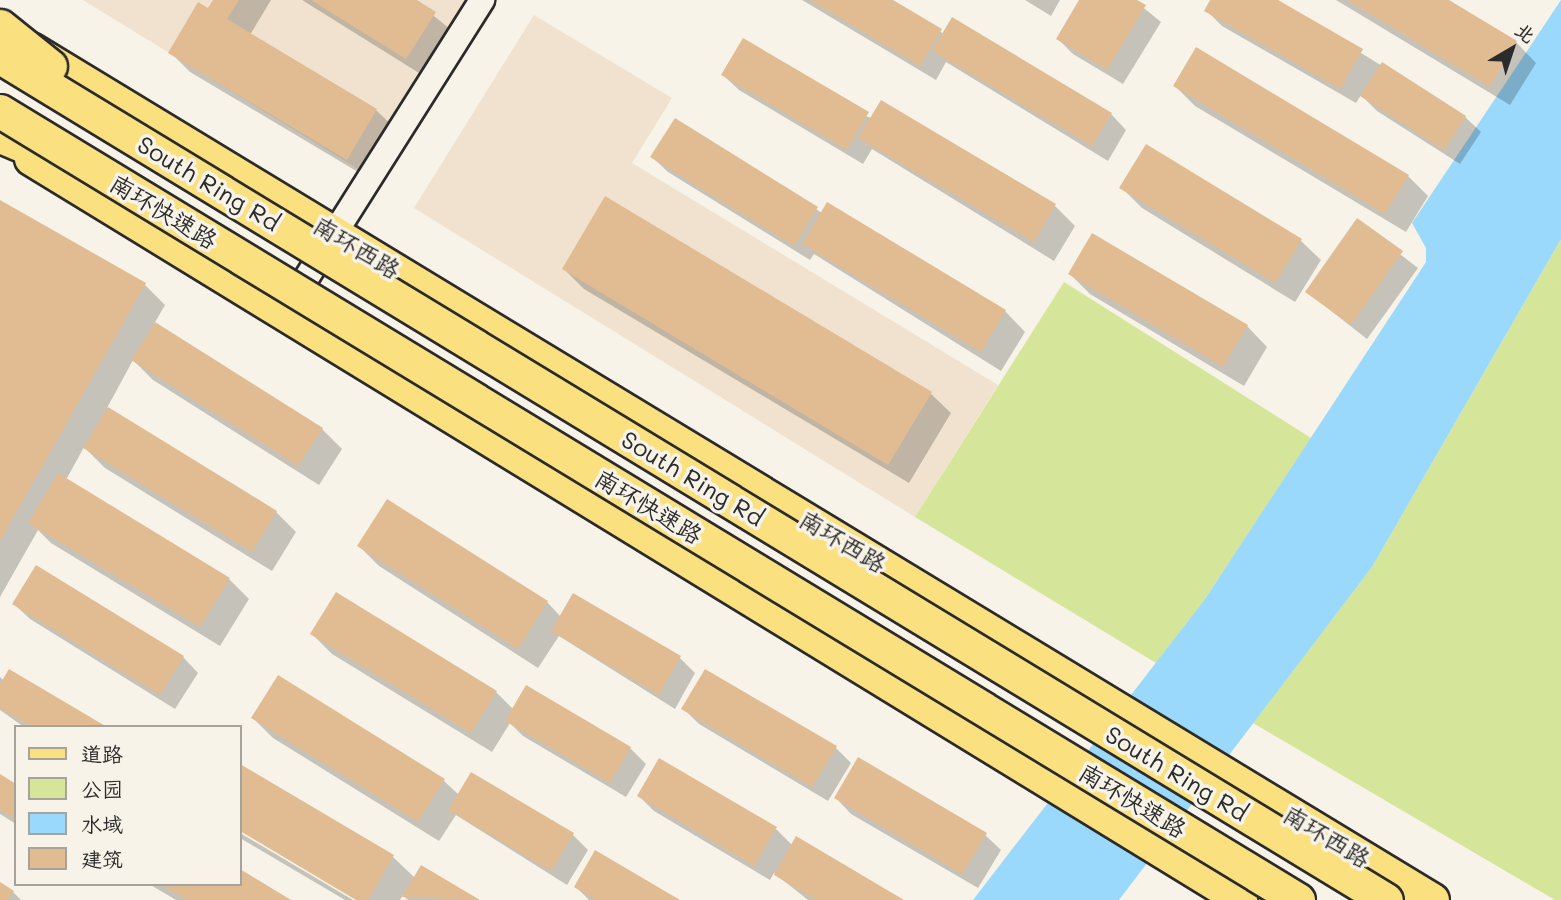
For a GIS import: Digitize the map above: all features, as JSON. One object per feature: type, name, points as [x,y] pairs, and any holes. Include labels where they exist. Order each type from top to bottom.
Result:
[{"type":"highway","points":[[0,28],[156,151]]},
{"type":"highway","name":"South Ring Rd","points":[[0,57],[1386,900]]},
{"type":"highway","name":"南环快速路","points":[[0,111],[1298,900]]},
{"type":"highway","points":[[0,138],[129,190]]},
{"type":"main road","name":"南环西路","points":[[0,28],[1433,900]]},
{"type":"main road","points":[[0,138],[1241,900]]},
{"type":"street","points":[[284,314],[332,232],[482,0]]},
{"type":"shaded area","points":[[83,0],[481,0],[366,174]]},
{"type":"shaded area","points":[[534,15],[672,98],[632,163],[998,385],[915,517],[414,208]]},
{"type":"green space","points":[[1561,239],[1561,900],[1555,900],[1253,723],[1372,567]]},
{"type":"green space","points":[[1064,282],[1311,438],[1205,599],[1156,663],[915,517]]},
{"type":"water","points":[[1561,0],[1561,239],[1372,567],[1119,900],[973,900],[1205,599],[1426,262],[1426,248],[1412,223]]},
{"type":"building","points":[[213,0],[239,0],[227,19],[377,109],[347,160],[168,53],[198,2],[208,8]]},
{"type":"building","points":[[311,0],[417,0],[436,12],[406,59]]},
{"type":"building","points":[[810,0],[893,0],[942,29],[920,66]]},
{"type":"building","points":[[1079,0],[1137,0],[1146,5],[1107,70],[1056,39]]},
{"type":"building","points":[[1210,0],[1278,0],[1363,49],[1340,89],[1204,11]]},
{"type":"building","points":[[1347,0],[1449,0],[1517,41],[1490,87]]},
{"type":"building","points":[[952,17],[1112,113],[1092,146],[932,51]]},
{"type":"building","points":[[743,38],[869,112],[847,150],[721,75]]},
{"type":"building","points":[[1196,47],[1409,175],[1385,214],[1173,86]]},
{"type":"building","points":[[1382,62],[1466,116],[1444,150],[1360,96]]},
{"type":"building","points":[[881,100],[1056,204],[1034,242],[858,138]]},
{"type":"building","points":[[675,118],[818,207],[794,246],[650,157]]},
{"type":"building","points":[[1146,144],[1302,239],[1275,283],[1119,188]]},
{"type":"building","points":[[605,196],[932,392],[888,465],[562,269]]},
{"type":"building","points":[[0,200],[146,283],[0,541]]},
{"type":"building","points":[[827,202],[1006,310],[981,352],[802,244]]},
{"type":"building","points":[[1357,218],[1403,251],[1351,325],[1305,292]]},
{"type":"building","points":[[1092,233],[1248,325],[1223,367],[1068,274]]},
{"type":"building","points":[[155,322],[323,428],[298,466],[131,360]]},
{"type":"building","points":[[108,407],[277,511],[252,552],[83,448]]},
{"type":"building","points":[[58,473],[230,578],[200,627],[28,523]]},
{"type":"building","points":[[387,499],[548,601],[518,649],[357,546]]},
{"type":"building","points":[[36,565],[184,656],[160,695],[12,604]]},
{"type":"building","points":[[336,592],[497,691],[471,733],[310,634]]},
{"type":"building","points":[[573,593],[681,656],[659,695],[551,631]]},
{"type":"building","points":[[9,669],[104,725],[29,725],[0,708],[0,684]]},
{"type":"building","points":[[705,669],[837,746],[812,787],[681,709]]},
{"type":"building","points":[[278,675],[445,779],[418,822],[251,718]]},
{"type":"building","points":[[526,685],[631,747],[610,783],[505,721]]},
{"type":"building","points":[[858,757],[987,833],[962,874],[834,798]]},
{"type":"building","points":[[659,758],[777,827],[754,866],[637,796]]},
{"type":"building","points":[[242,765],[394,855],[368,900],[356,900],[242,832]]},
{"type":"building","points":[[471,772],[574,833],[551,871],[448,810]]},
{"type":"building","points":[[0,774],[14,783],[14,818],[0,810]]},
{"type":"building","points":[[796,836],[904,900],[816,900],[774,875]]},
{"type":"building","points":[[595,850],[680,900],[595,900],[574,887]]},
{"type":"building","points":[[421,865],[480,900],[402,897]]},
{"type":"building","points":[[242,870],[291,900],[187,900],[163,886],[242,886]]},
{"type":"building","points":[[0,882],[14,891],[8,900],[0,900]]}]
